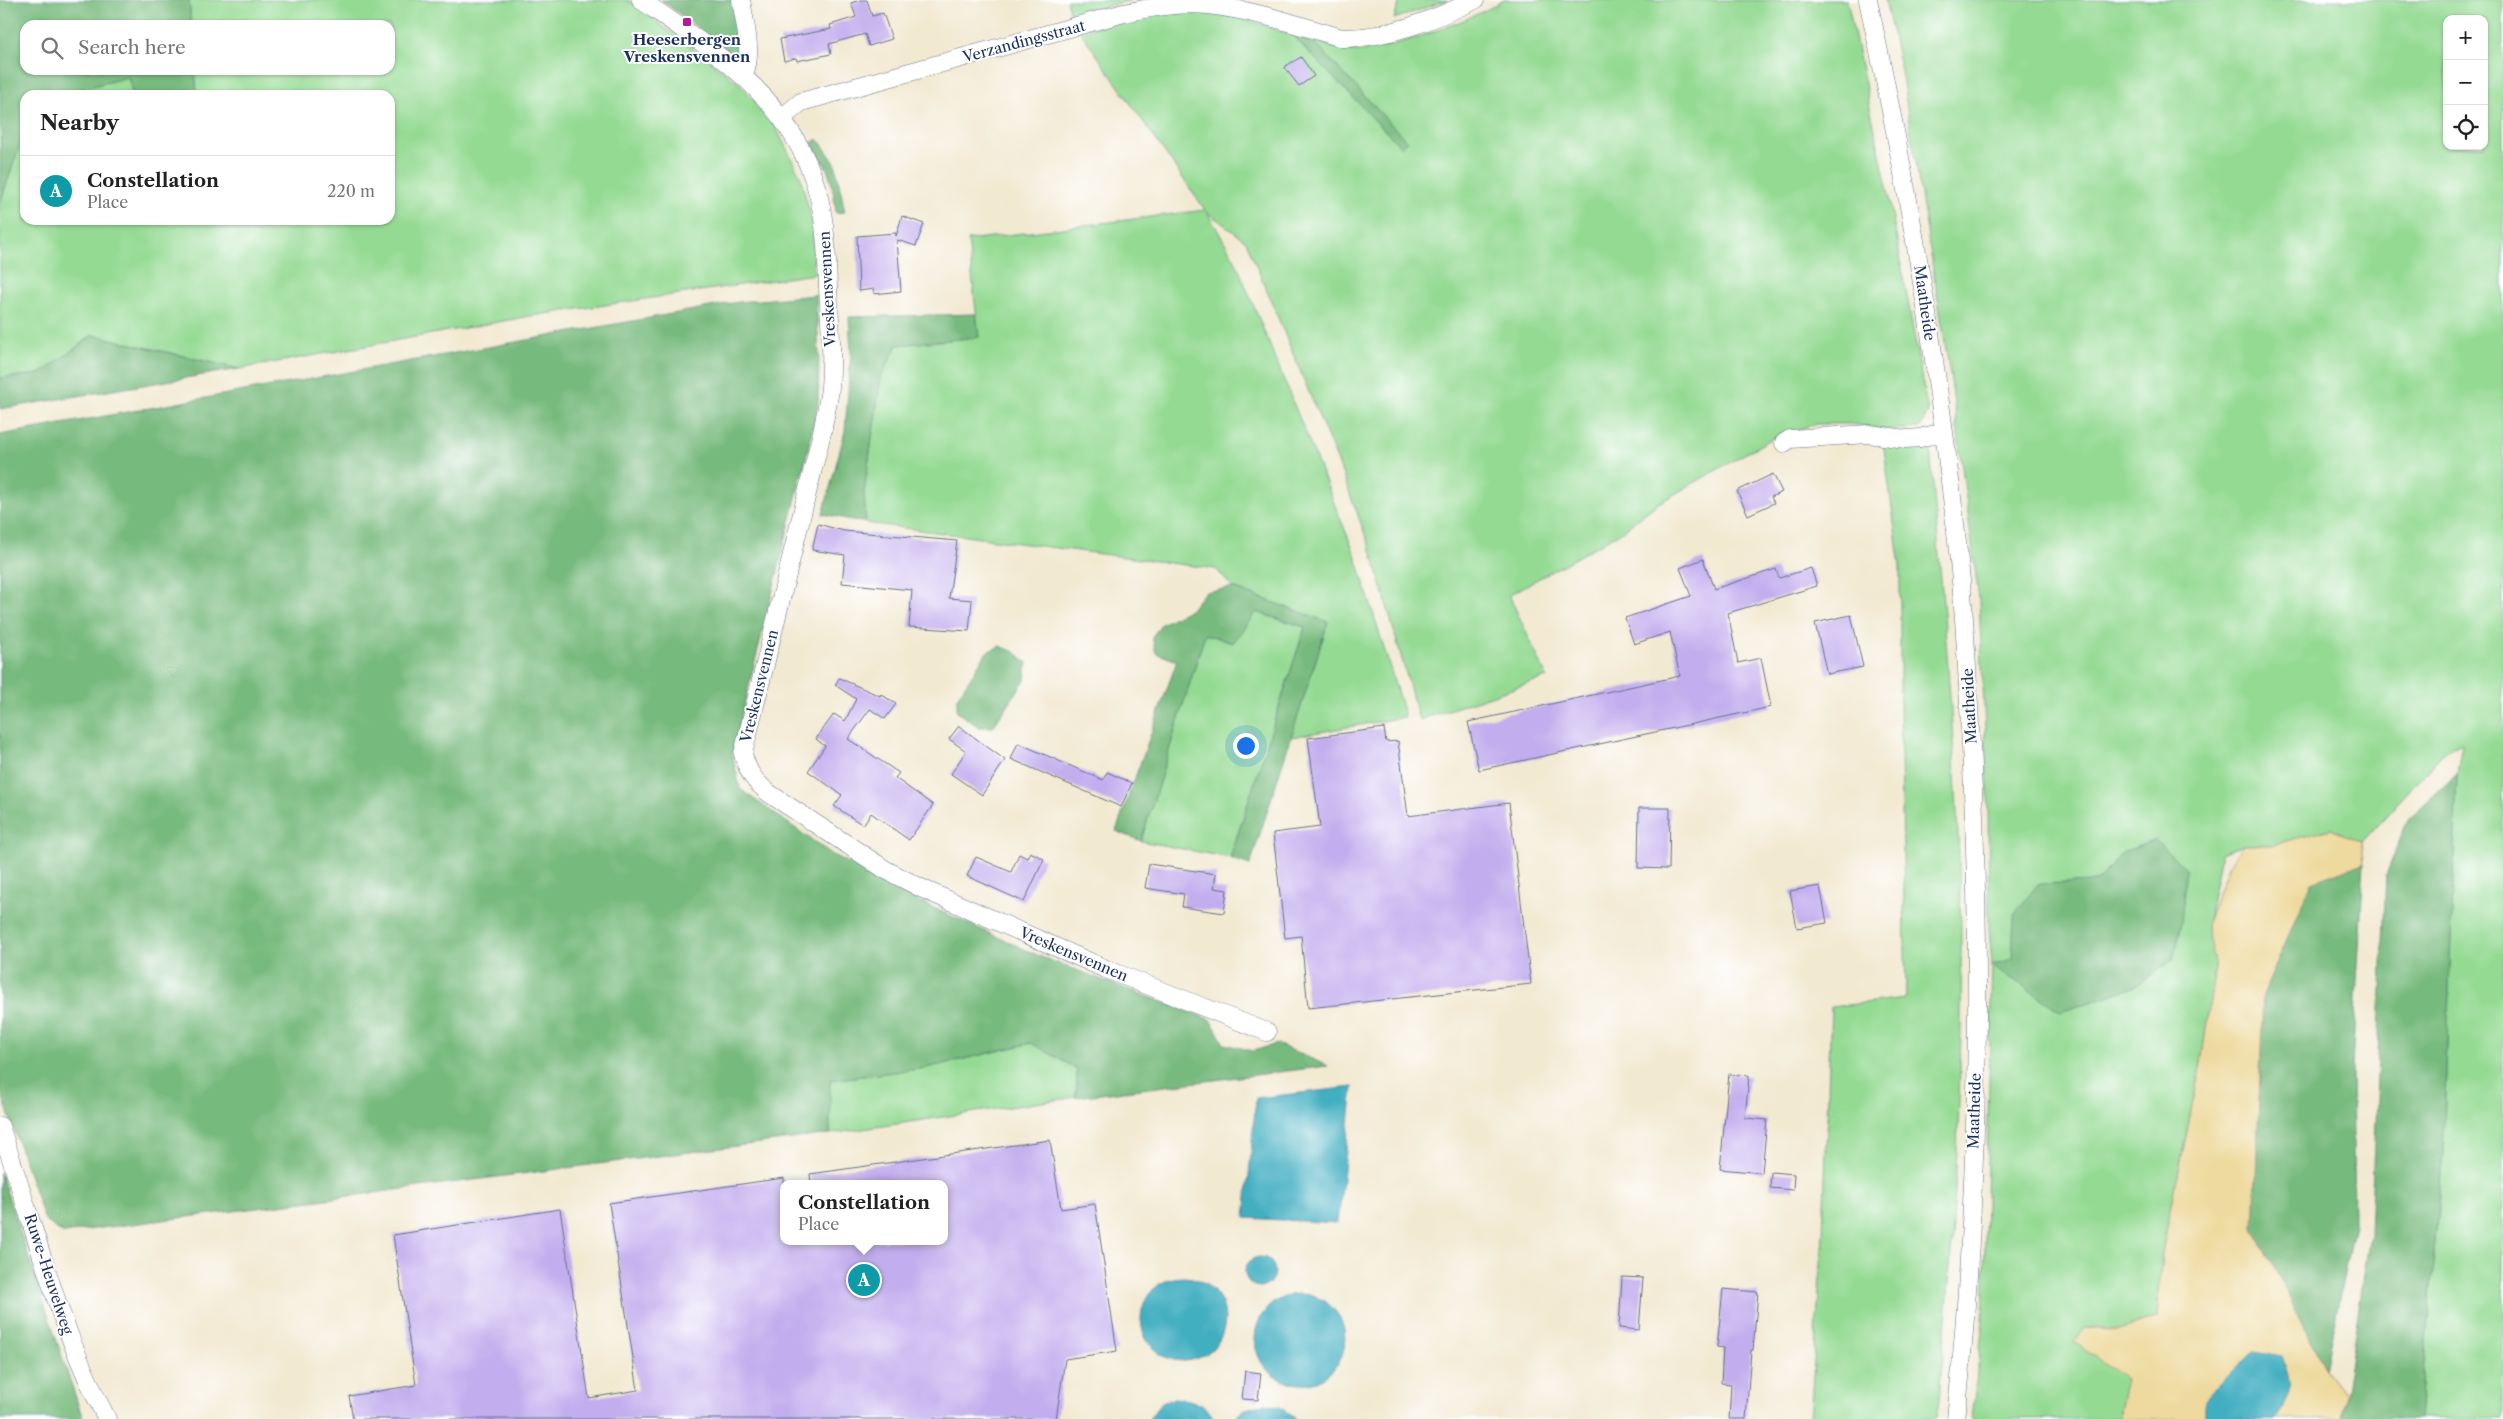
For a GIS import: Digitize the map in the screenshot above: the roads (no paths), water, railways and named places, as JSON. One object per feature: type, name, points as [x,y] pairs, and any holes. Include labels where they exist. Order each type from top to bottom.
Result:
[{"type":"street","name":"Vreskensvennen","points":[[641,0],[730,62],[769,100],[803,152],[819,200],[826,249],[830,388],[823,428],[743,754],[747,770],[755,782],[770,794],[886,870],[923,889],[1106,969],[1267,1032]]},
{"type":"street","points":[[741,0],[749,47],[749,62],[744,76]]},
{"type":"street","name":"Verzandingsstraat","points":[[782,118],[801,102],[1124,13],[1154,7],[1206,5],[1250,12],[1342,38],[1349,38],[1380,35],[1475,0]]},
{"type":"street","name":"Maatheide","points":[[1868,0],[1909,200],[1943,432],[1961,580],[1967,658],[1977,924],[1978,1010],[1970,1233],[1956,1419]]},
{"type":"street","points":[[1784,443],[1790,439],[1869,434],[1906,439],[1920,438],[1943,432]]},
{"type":"street","name":"Ruwe-Heuvelweg","points":[[0,1126],[63,1322],[92,1391],[107,1419]]},
{"type":"water","points":[[1353,1087],[1338,1223],[1245,1218],[1256,1098]]},
{"type":"water","points":[[1260,1257],[1271,1261],[1275,1272],[1271,1283],[1260,1287],[1249,1283],[1245,1272],[1249,1261]]},
{"type":"water","points":[[1183,1277],[1199,1280],[1213,1289],[1222,1303],[1225,1319],[1222,1335],[1213,1349],[1199,1358],[1183,1361],[1167,1358],[1153,1349],[1144,1335],[1141,1319],[1144,1303],[1153,1289],[1167,1280]]},
{"type":"water","points":[[1300,1294],[1317,1298],[1332,1307],[1341,1322],[1345,1339],[1341,1356],[1332,1371],[1317,1380],[1300,1384],[1283,1380],[1268,1371],[1259,1356],[1255,1339],[1259,1322],[1268,1307],[1283,1298]]},
{"type":"water","points":[[2255,1352],[2282,1357],[2288,1374],[2288,1396],[2277,1419],[2205,1419],[2205,1400],[2231,1372]]},
{"type":"water","points":[[1174,1398],[1186,1399],[1197,1403],[1207,1409],[1214,1419],[1149,1419],[1160,1404]]},
{"type":"water","points":[[1266,1404],[1280,1407],[1296,1419],[1234,1419],[1248,1408]]},
{"type":"place","name":"Heeserbergen Vreskensvennen","points":[[687,22]]},
{"type":"place","name":"Constellation","points":[[864,1280]]}]
